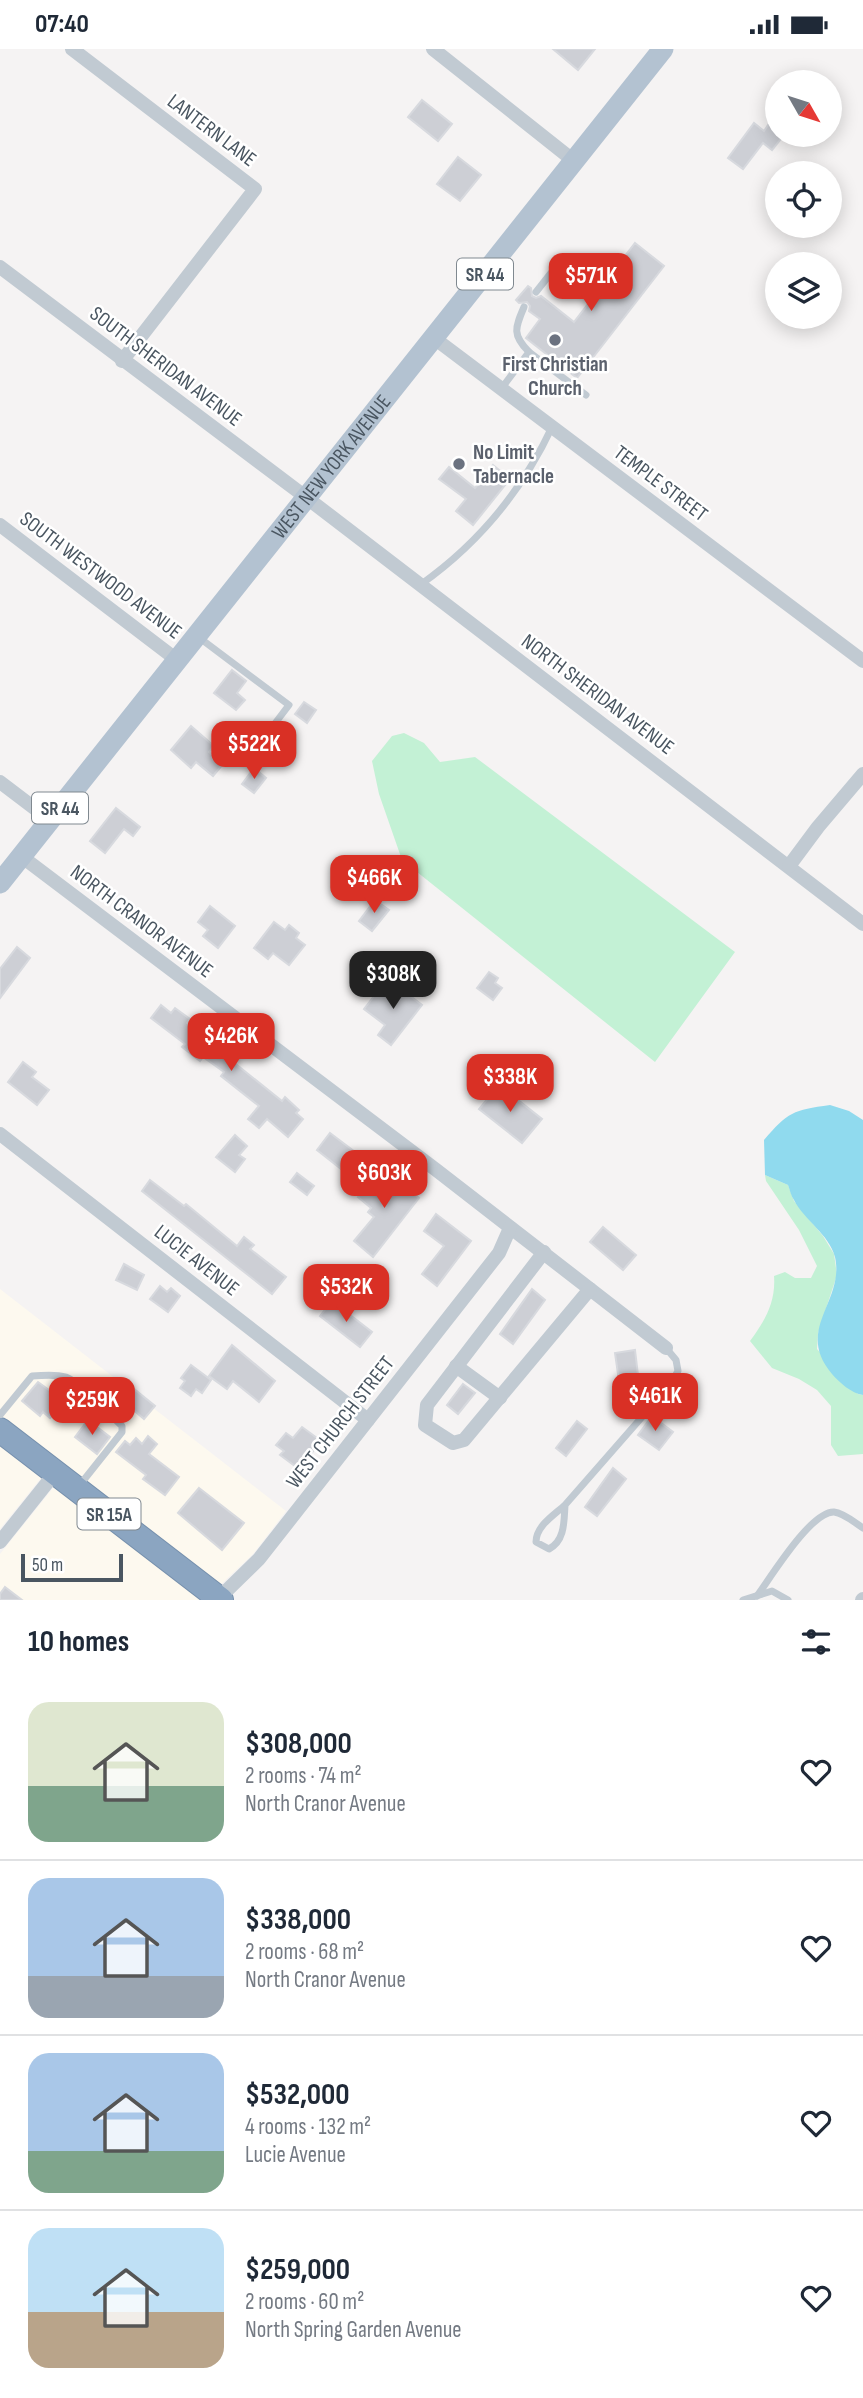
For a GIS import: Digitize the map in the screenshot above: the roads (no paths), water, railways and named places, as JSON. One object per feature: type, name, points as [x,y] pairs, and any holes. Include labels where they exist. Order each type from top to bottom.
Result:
[{"type":"highway","name":"SR 15A","points":[[0,1430],[219,1599]]},
{"type":"main road","name":"WEST NEW YORK AVENUE","points":[[0,883],[663,49]]},
{"type":"street","name":"LANTERN LANE","points":[[72,49],[255,189],[122,361]]},
{"type":"street","points":[[433,49],[574,161]]},
{"type":"street","name":"SOUTH SHERIDAN AVENUE","points":[[0,267],[307,498]]},
{"type":"street","name":"TEMPLE STREET","points":[[434,338],[863,661]]},
{"type":"street","name":"NORTH SHERIDAN AVENUE","points":[[307,498],[863,924]]},
{"type":"street","name":"SOUTH WESTWOOD AVENUE","points":[[0,524],[177,660]]},
{"type":"street","points":[[789,866],[863,774]]},
{"type":"street","points":[[0,782],[50,820]]},
{"type":"street","name":"NORTH CRANOR AVENUE","points":[[21,856],[544,1252],[666,1348]]},
{"type":"street","name":"LUCIE AVENUE","points":[[0,1134],[368,1420]]},
{"type":"street","name":"WEST CHURCH STREET","points":[[219,1599],[259,1559],[499,1253],[507,1226]]},
{"type":"street","points":[[544,1252],[427,1405],[425,1425],[453,1443],[464,1440],[590,1289]]},
{"type":"street","points":[[456,1366],[500,1398]]},
{"type":"street","points":[[0,1542],[55,1473]]},
{"type":"lane","points":[[536,292],[551,273]]},
{"type":"lane","points":[[524,307],[516,330],[517,340],[586,395]]},
{"type":"lane","points":[[501,389],[529,352]]},
{"type":"lane","points":[[420,585],[453,561],[495,517],[540,453],[552,427]]},
{"type":"lane","points":[[197,636],[289,705],[270,730]]},
{"type":"lane","points":[[565,1505],[560,1539],[555,1546],[548,1549],[541,1547],[536,1542],[540,1528],[565,1505],[670,1385],[678,1371],[676,1360],[666,1348]]},
{"type":"lane","points":[[0,1415],[32,1376],[46,1375],[67,1377],[122,1426],[122,1431],[76,1489]]},
{"type":"lane","points":[[757,1596],[812,1522],[825,1513],[838,1512],[863,1528]]},
{"type":"lane","points":[[743,1600],[772,1591],[788,1600]]},
{"type":"water","points":[[830,1105],[849,1111],[863,1120],[863,1395],[846,1387],[832,1374],[822,1358],[818,1343],[819,1329],[836,1273],[832,1249],[798,1207],[788,1185],[765,1175],[764,1140],[772,1131],[792,1114]]},
{"type":"place","name":"First Christian Church","points":[[555,340]]},
{"type":"place","name":"No Limit Tabernacle","points":[[459,464]]}]
